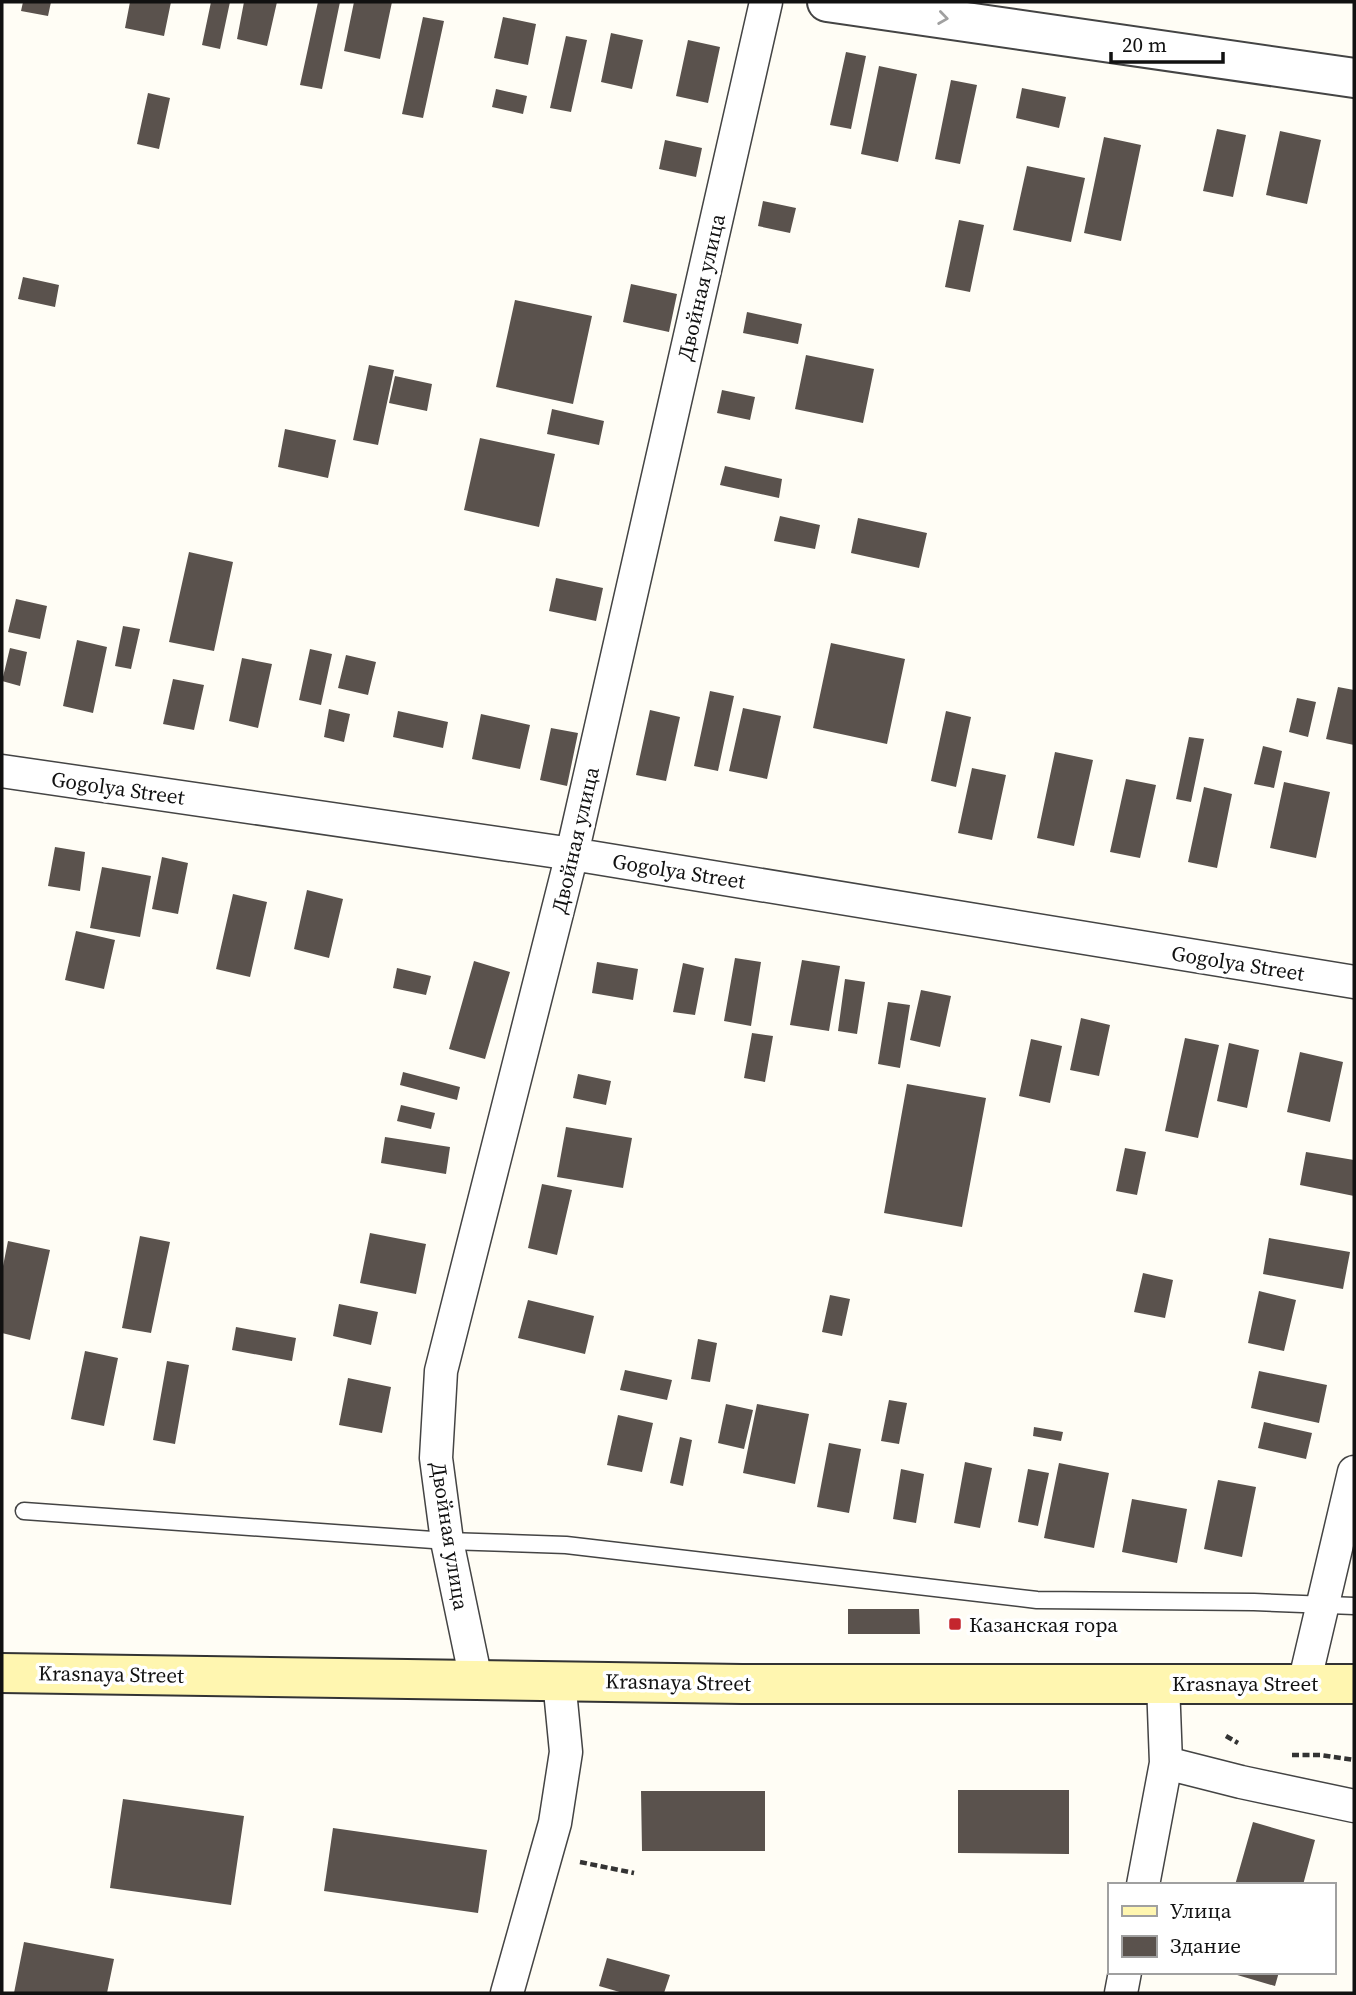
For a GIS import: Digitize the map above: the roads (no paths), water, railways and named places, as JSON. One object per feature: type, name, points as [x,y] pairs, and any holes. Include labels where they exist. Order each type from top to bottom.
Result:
[{"type":"main road","name":"Krasnaya Street","points":[[2,1672],[742,1684],[1354,1684]]},
{"type":"street","name":"Двойная улица","points":[[476,1680],[447,1541],[436,1458],[442,1371],[572,854],[766,2]]},
{"type":"street","points":[[827,2],[1354,78]]},
{"type":"street","name":"Gogolya Street","points":[[2,771],[572,854],[1354,982]]},
{"type":"street","points":[[1304,1684],[1354,1472]]},
{"type":"street","points":[[507,1993],[555,1823],[566,1752],[559,1680]]},
{"type":"street","points":[[1143,1883],[1166,1763],[1163,1683]]},
{"type":"street","points":[[1166,1763],[1354,1806]]},
{"type":"street","points":[[1121,1993],[1125,1974]]},
{"type":"lane","points":[[24,1511],[447,1541],[566,1545],[1038,1600],[1354,1606]]},
{"type":"place","name":"Казанская гора","points":[[955,1624]]}]
